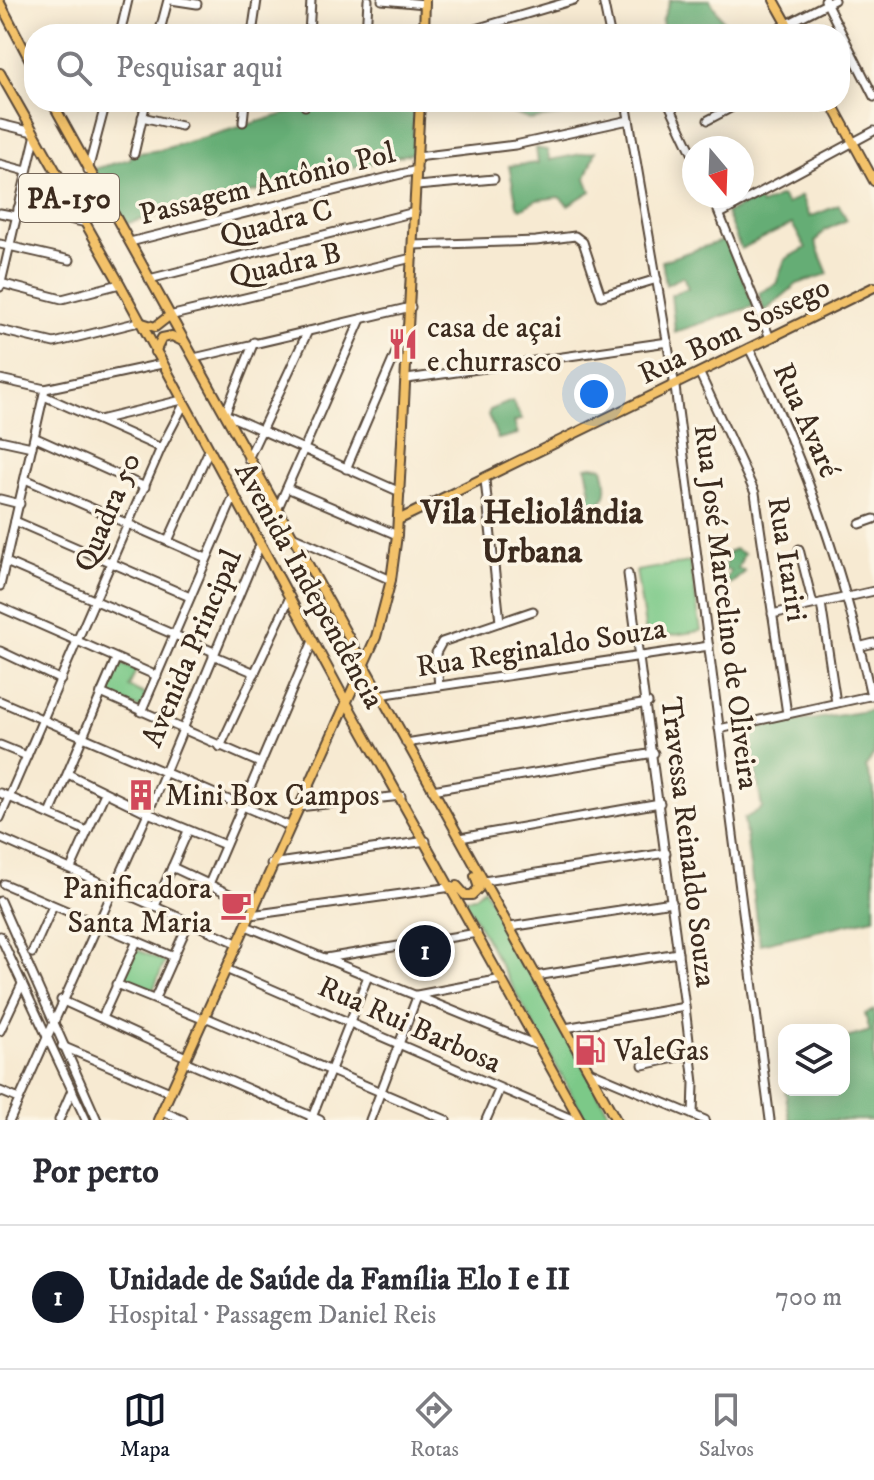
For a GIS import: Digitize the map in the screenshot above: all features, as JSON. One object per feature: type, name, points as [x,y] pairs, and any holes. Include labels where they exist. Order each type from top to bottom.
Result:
[{"type":"main road","points":[[774,0],[787,24]]},
{"type":"main road","points":[[424,24],[425,2]]},
{"type":"main road","points":[[1,5],[24,49]]},
{"type":"main road","name":"Avenida Independência","points":[[0,73],[120,284],[577,1120]]},
{"type":"main road","name":"Avenida Independência","points":[[57,112],[616,1120]]},
{"type":"main road","points":[[160,1116],[228,970],[271,864],[376,637],[391,580],[397,535],[407,379],[419,112]]},
{"type":"main road","points":[[836,112],[874,181]]},
{"type":"main road","name":"Rua Bom Sossego","points":[[398,520],[874,287]]},
{"type":"main road","points":[[139,322],[155,327],[169,316]]},
{"type":"main road","points":[[155,352],[158,342],[167,336],[186,344]]},
{"type":"main road","points":[[417,825],[429,837],[461,892],[469,896],[476,893],[479,883],[444,820],[441,805]]},
{"type":"street","points":[[122,24],[128,0]]},
{"type":"street","points":[[162,24],[169,0],[197,4]]},
{"type":"street","points":[[253,24],[257,0]]},
{"type":"street","points":[[310,24],[311,0]]},
{"type":"street","points":[[367,24],[368,0]]},
{"type":"street","points":[[382,0],[425,2]]},
{"type":"street","points":[[492,24],[574,0]]},
{"type":"street","points":[[603,0],[608,24]]},
{"type":"street","points":[[787,24],[828,1],[839,24]]},
{"type":"street","points":[[850,47],[874,97]]},
{"type":"street","points":[[88,171],[103,112]]},
{"type":"street","points":[[134,154],[143,112]]},
{"type":"street","points":[[243,122],[244,112]]},
{"type":"street","name":"Rua José Marcelino de Oliveira","points":[[628,112],[675,387],[770,1120]]},
{"type":"street","points":[[673,112],[684,136]]},
{"type":"street","points":[[708,120],[723,112]]},
{"type":"street","points":[[142,117],[181,126]]},
{"type":"street","points":[[417,157],[515,145],[629,120]]},
{"type":"street","points":[[0,124],[34,135],[17,212],[4,245],[0,285],[62,299],[120,284]]},
{"type":"street","points":[[720,214],[874,131]]},
{"type":"street","points":[[0,164],[26,171]]},
{"type":"street","name":"Passagem Antônio Pol","points":[[130,242],[417,170]]},
{"type":"street","points":[[417,186],[494,179]]},
{"type":"street","points":[[717,208],[770,338]]},
{"type":"street","points":[[0,213],[17,212],[82,222]]},
{"type":"street","name":"Quadra C","points":[[149,279],[415,212]]},
{"type":"street","points":[[413,245],[536,241],[575,236],[583,242],[601,296],[657,279]]},
{"type":"street","points":[[4,245],[70,260]]},
{"type":"street","name":"Quadra B","points":[[169,316],[412,258]]},
{"type":"street","points":[[194,358],[411,307]]},
{"type":"street","points":[[277,510],[361,319]]},
{"type":"street","points":[[346,469],[410,320]]},
{"type":"street","points":[[0,330],[54,343],[139,322]]},
{"type":"street","points":[[248,459],[308,331]]},
{"type":"street","points":[[254,342],[225,414],[400,492]]},
{"type":"street","points":[[407,379],[668,342]]},
{"type":"street","name":"Rua Avaré","points":[[749,348],[800,454],[849,596],[872,696]]},
{"type":"street","points":[[45,393],[162,364]]},
{"type":"street","name":"Rua Itariri","points":[[700,374],[755,493],[787,714]]},
{"type":"street","points":[[0,379],[45,393],[161,448]]},
{"type":"street","points":[[0,586],[6,562],[4,548],[20,504],[45,393]]},
{"type":"street","points":[[98,420],[183,402]]},
{"type":"street","name":"Quadra 50","points":[[0,818],[183,402]]},
{"type":"street","points":[[36,438],[145,487]]},
{"type":"street","points":[[0,440],[32,447]]},
{"type":"street","points":[[168,541],[209,450]]},
{"type":"street","points":[[25,479],[206,558]]},
{"type":"street","points":[[485,480],[500,622]]},
{"type":"street","points":[[287,488],[397,535]]},
{"type":"street","points":[[141,712],[234,496]]},
{"type":"street","points":[[0,499],[20,504]]},
{"type":"street","points":[[860,524],[874,519]]},
{"type":"street","points":[[15,521],[190,597]]},
{"type":"street","points":[[290,535],[391,580]]},
{"type":"street","name":"Avenida Principal","points":[[10,1120],[95,924],[148,813],[260,545]]},
{"type":"street","points":[[799,549],[817,604],[836,703]]},
{"type":"street","points":[[6,562],[174,634],[255,673]]},
{"type":"street","name":"Travessa Reinaldo Souza","points":[[628,574],[648,703],[685,1007],[693,1115]]},
{"type":"street","points":[[772,614],[874,591]]},
{"type":"street","points":[[220,747],[290,597]]},
{"type":"street","points":[[0,607],[157,676]]},
{"type":"street","points":[[439,686],[436,653],[439,645],[533,611]]},
{"type":"street","points":[[209,884],[313,641]]},
{"type":"street","points":[[862,646],[874,643]]},
{"type":"street","name":"Rua Reginaldo Souza","points":[[379,695],[709,646]]},
{"type":"street","points":[[0,651],[61,680]]},
{"type":"street","points":[[50,814],[116,659]]},
{"type":"street","points":[[101,693],[181,731],[260,763]]},
{"type":"street","points":[[719,729],[872,696]]},
{"type":"street","points":[[0,701],[289,826]]},
{"type":"street","points":[[406,743],[648,703]]},
{"type":"street","points":[[0,745],[27,756]]},
{"type":"street","points":[[432,790],[654,753]]},
{"type":"street","points":[[68,774],[148,813],[225,845]]},
{"type":"street","points":[[0,793],[87,831]]},
{"type":"street","points":[[71,868],[105,793]]},
{"type":"street","points":[[298,807],[401,796]]},
{"type":"street","points":[[460,838],[660,803]]},
{"type":"street","points":[[155,906],[188,831]]},
{"type":"street","points":[[0,838],[239,944]]},
{"type":"street","points":[[271,864],[426,841]]},
{"type":"street","points":[[484,881],[666,853]]},
{"type":"street","points":[[172,867],[209,884],[253,911],[452,887]]},
{"type":"street","points":[[4,884],[174,957]]},
{"type":"street","points":[[0,901],[97,1120]]},
{"type":"street","points":[[510,927],[672,902]]},
{"type":"street","points":[[32,953],[53,906]]},
{"type":"street","points":[[155,998],[189,922]]},
{"type":"street","points":[[246,926],[539,1046]]},
{"type":"street","points":[[325,958],[477,933]]},
{"type":"street","points":[[0,936],[86,1120]]},
{"type":"street","points":[[102,1018],[137,941]]},
{"type":"street","points":[[536,976],[678,953]]},
{"type":"street","name":"Rua Rui Barbosa","points":[[228,970],[499,1090],[577,1120]]},
{"type":"street","points":[[61,1000],[314,1119],[368,976]]},
{"type":"street","points":[[416,996],[502,979]]},
{"type":"street","points":[[0,1031],[22,984]]},
{"type":"street","points":[[116,984],[205,1018],[446,1120]]},
{"type":"street","points":[[370,1120],[416,996]]},
{"type":"street","points":[[565,1028],[685,1007]]},
{"type":"street","points":[[62,1046],[170,1092]]},
{"type":"street","points":[[643,1065],[689,1055]]},
{"type":"street","points":[[589,1071],[705,1120]]},
{"type":"street","points":[[59,1120],[72,1090]]},
{"type":"street","points":[[486,1120],[499,1090]]},
{"type":"street","points":[[0,1091],[19,1099]]},
{"type":"street","points":[[160,1116],[183,1120]]},
{"type":"green space","points":[[670,0],[710,0],[725,24],[663,24]]},
{"type":"green space","points":[[291,112],[414,112],[413,153],[124,224],[94,169],[130,159],[132,154],[160,150]]},
{"type":"green space","points":[[564,112],[564,115],[530,120],[512,113]]},
{"type":"green space","points":[[536,148],[547,150],[550,160],[596,151],[586,178],[591,191],[568,205],[559,197],[537,200],[521,209],[517,206],[509,166],[538,163]]},
{"type":"green space","points":[[781,196],[787,204],[801,196],[810,217],[839,205],[847,220],[825,230],[815,242],[828,274],[797,284],[764,312],[759,293],[776,284],[785,259],[806,248],[792,224],[741,249],[726,213],[736,208],[754,208],[754,199],[757,198],[761,205]]},
{"type":"green space","points":[[727,239],[754,306],[675,332],[671,295],[688,288],[683,276],[666,285],[662,261]]},
{"type":"green space","points":[[512,401],[522,419],[514,422],[518,434],[498,439],[488,415],[490,410]]},
{"type":"green space","points":[[586,467],[603,467],[606,487],[604,498],[592,514],[578,510],[576,503],[591,492]]},
{"type":"green space","points":[[735,549],[744,554],[738,568],[745,572],[732,583],[722,584],[731,571],[724,569],[729,552]]},
{"type":"green space","points":[[690,562],[701,631],[647,639],[636,571]]},
{"type":"green space","points":[[118,663],[136,670],[129,687],[147,695],[141,709],[104,694]]},
{"type":"green space","points":[[874,710],[874,754],[866,767],[874,790],[874,918],[760,944],[744,819],[762,808],[749,729]]},
{"type":"green space","points":[[484,888],[613,1120],[586,1120],[464,899],[474,897]]},
{"type":"green space","points":[[133,948],[165,962],[153,990],[121,976]]},
{"type":"green space","points":[[874,1010],[874,1120],[790,1120],[786,1096],[850,1096],[850,1037],[870,1031],[865,1014]]},
{"type":"place","name":"casa de açai e churrasco","points":[[403,344]]},
{"type":"place","name":"Mini Box Campos","points":[[141,795]]},
{"type":"place","name":"Panificadora Santa Maria","points":[[236,905]]},
{"type":"place","name":"Unidade de Saúde da Família Elo I e II","points":[[425,951]]},
{"type":"place","name":"ValeGas","points":[[590,1050]]},
{"type":"district","name":"Vila Heliolândia Urbana","points":[[532,530]]}]
